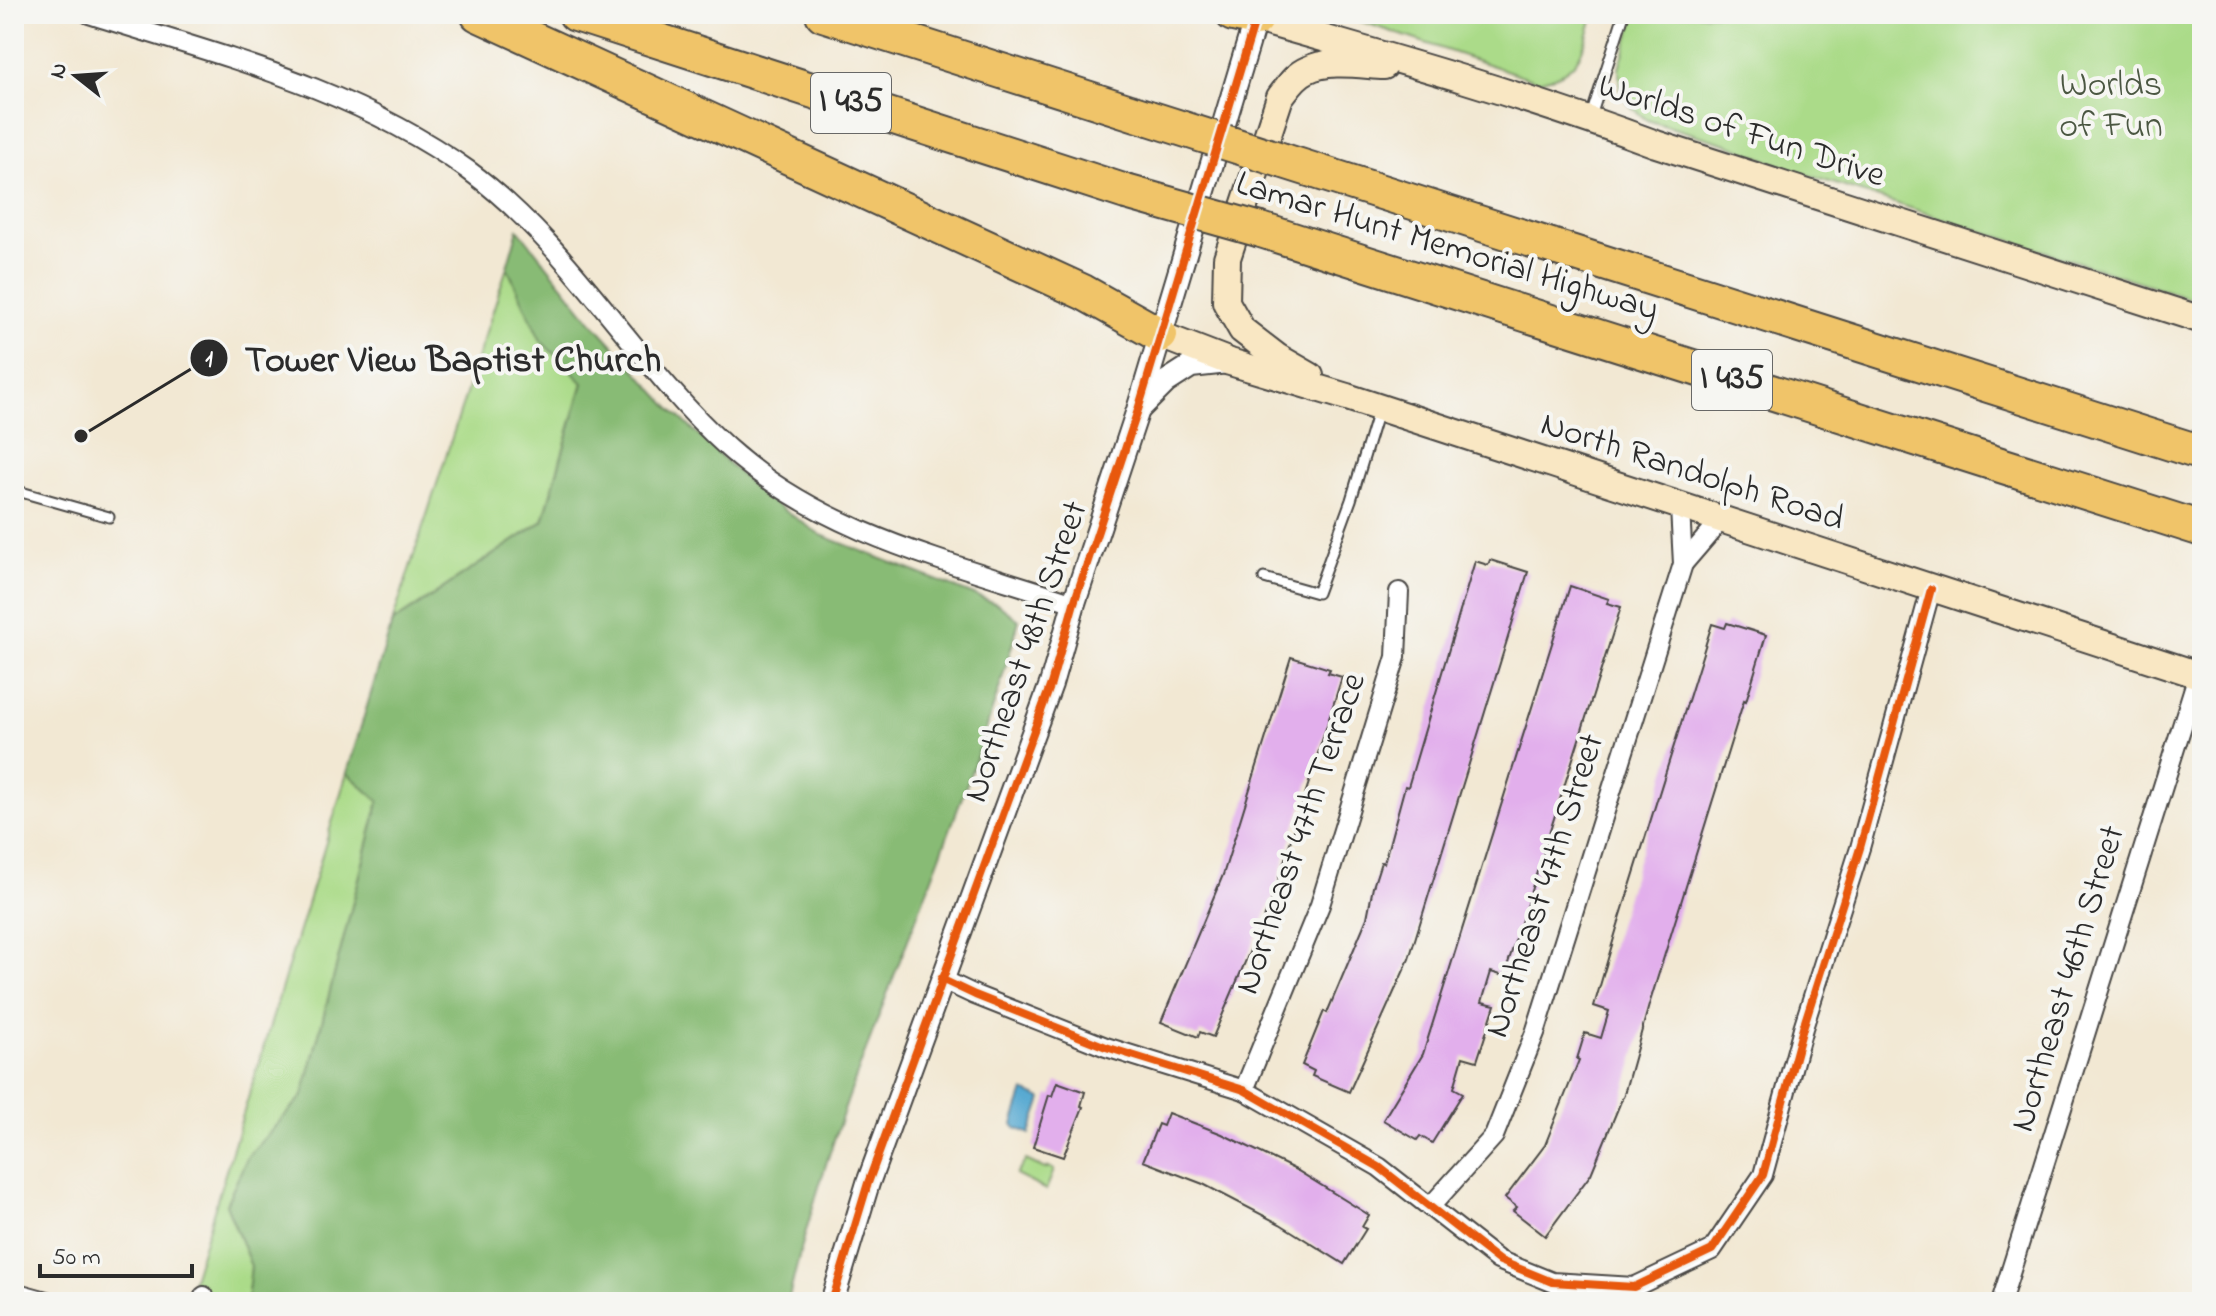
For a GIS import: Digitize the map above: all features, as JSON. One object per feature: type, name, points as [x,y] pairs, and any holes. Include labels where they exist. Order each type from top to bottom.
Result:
[{"type":"highway","points":[[478,14],[1083,292],[1160,335]]},
{"type":"highway","name":"Lamar Hunt Memorial Highway","points":[[576,14],[1126,192],[1261,230],[2202,529]]},
{"type":"highway","name":"Lamar Hunt Memorial Highway","points":[[823,14],[2202,453]]},
{"type":"main road","points":[[1312,14],[1336,42]]},
{"type":"main road","name":"Worlds of Fun Drive","points":[[1249,16],[1590,119],[1656,144],[2202,320]]},
{"type":"main road","points":[[1347,397],[1277,357],[1242,330],[1226,302],[1227,258],[1280,97],[1294,79],[1309,68],[1338,65],[1424,67]]},
{"type":"main road","name":"North Randolph Road","points":[[1160,335],[1230,362],[1347,397],[2200,676]]},
{"type":"street","points":[[89,14],[308,83],[392,122],[432,145],[470,171],[540,231],[692,412],[730,449],[771,482],[816,510],[862,533],[1074,603]]},
{"type":"street","name":"Northeast 48th Street","points":[[832,1302],[868,1183],[1051,684],[1074,603],[1138,410],[1249,16]]},
{"type":"street","points":[[1138,410],[1166,382],[1191,366],[1230,362]]},
{"type":"street","name":"Northeast 47th Street","points":[[1430,1207],[1494,1136],[1535,1033],[1683,564],[1680,508]]},
{"type":"street","name":"Northeast 47th Street","points":[[1683,564],[1720,521]]},
{"type":"street","points":[[941,979],[1106,1047],[1244,1090],[1379,1167],[1498,1260],[1552,1282],[1634,1287],[1712,1250],[1763,1175],[1803,1028],[1860,848],[1931,589]]},
{"type":"street","name":"Northeast 47th Terrace","points":[[1244,1090],[1320,905],[1396,657],[1399,592]]},
{"type":"street","name":"Northeast 46th Street","points":[[2001,1302],[2200,676]]},
{"type":"street","points":[[14,1292],[50,1302]]},
{"type":"lane","points":[[1590,119],[1624,14]]},
{"type":"lane","points":[[1264,578],[1317,593],[1351,500],[1379,408]]},
{"type":"lane","points":[[14,490],[109,517]]},
{"type":"green space","points":[[1339,14],[1594,14],[1578,58],[1563,72],[1538,81]]},
{"type":"green space","name":"Worlds of Fun","points":[[1636,14],[2202,14],[2202,302],[1647,120],[1632,108],[1620,90],[1619,68]]},
{"type":"green space","points":[[518,229],[592,322],[672,410],[762,495],[821,535],[997,604],[1019,620],[964,791],[838,1129],[788,1302],[247,1302],[251,1266],[226,1204],[248,1156],[303,1096],[379,801],[347,773],[392,623],[543,521],[583,383],[541,341],[507,267]]},
{"type":"green space","points":[[507,267],[541,341],[583,382],[543,521],[392,623]]},
{"type":"green space","points":[[347,773],[379,801],[303,1096],[248,1156],[226,1204],[251,1266],[247,1302],[186,1302]]},
{"type":"green space","points":[[1026,1160],[1054,1170],[1046,1190],[1016,1175]]},
{"type":"water","points":[[1024,1091],[1042,1099],[1030,1134],[1013,1124]]},
{"type":"building","points":[[1490,560],[1528,572],[1409,959],[1349,1092],[1312,1076],[1314,1071],[1302,1065],[1367,918],[1373,887],[1381,862],[1384,863],[1405,786],[1408,787],[1475,561],[1488,565]]},
{"type":"building","points":[[1570,586],[1609,599],[1607,603],[1621,607],[1504,976],[1491,972],[1482,1002],[1495,1005],[1477,1061],[1463,1057],[1454,1088],[1463,1093],[1432,1143],[1420,1136],[1417,1140],[1383,1120],[1423,1054]]},
{"type":"building","points":[[1727,623],[1766,635],[1649,1005],[1624,1094],[1591,1174],[1545,1236],[1513,1211],[1517,1207],[1505,1198],[1545,1145],[1579,1060],[1585,1033],[1601,1038],[1609,1011],[1594,1006],[1617,928],[1712,624],[1725,628]]},
{"type":"building","points":[[1291,657],[1330,669],[1328,673],[1342,677],[1273,897],[1213,1037],[1200,1032],[1198,1037],[1161,1022],[1223,875]]},
{"type":"building","points":[[1057,1082],[1085,1092],[1083,1107],[1063,1157],[1033,1147],[1049,1095],[1052,1096]]},
{"type":"building","points":[[1168,1113],[1222,1134],[1298,1171],[1369,1215],[1362,1227],[1366,1229],[1344,1264],[1280,1224],[1203,1184],[1143,1161],[1158,1124],[1163,1126]]},
{"type":"cycle path","points":[[832,1302],[868,1183],[1051,684],[1074,603],[1138,410],[1257,14]]},
{"type":"cycle path","points":[[941,979],[1106,1047],[1244,1090],[1379,1167],[1498,1260],[1552,1282],[1634,1287],[1712,1250],[1763,1175],[1803,1028],[1860,848],[1931,589]]},
{"type":"place","name":"Tower View Baptist Church","points":[[81,436]]}]
